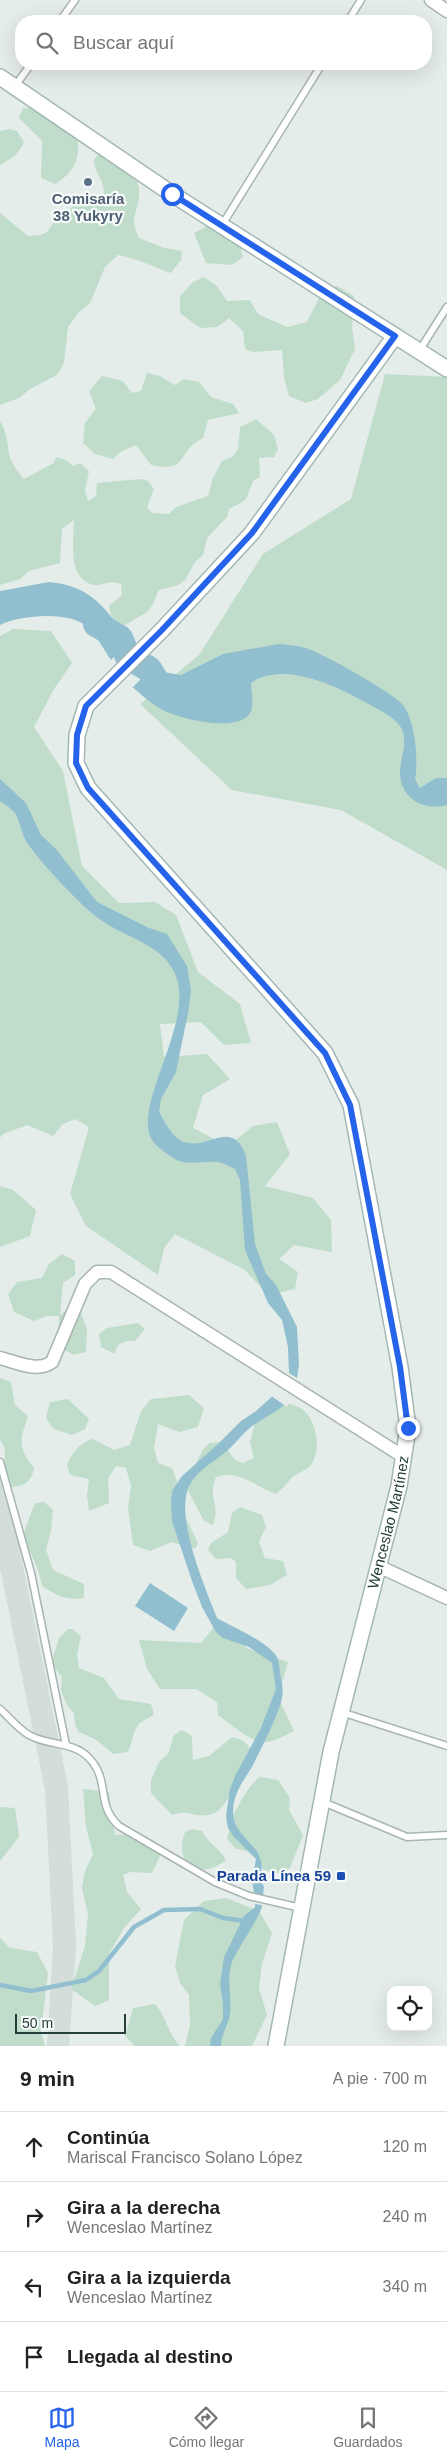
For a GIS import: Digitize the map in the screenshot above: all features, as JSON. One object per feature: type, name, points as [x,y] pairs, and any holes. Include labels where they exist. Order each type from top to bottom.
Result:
[{"type":"main road","points":[[0,78],[222,226],[447,370]]},
{"type":"main road","name":"Wenceslao Martínez","points":[[276,2046],[321,1802],[341,1712],[399,1486],[408,1428],[400,1367],[350,1105],[325,1053],[88,788],[76,763],[77,735],[86,706],[162,630],[252,533],[395,336]]},
{"type":"street","points":[[431,0],[447,11]]},
{"type":"street","points":[[0,1358],[37,1368],[45,1367],[52,1362],[85,1284],[97,1272],[111,1272],[404,1457]]},
{"type":"street","points":[[378,1566],[447,1598]]},
{"type":"lane","points":[[64,15],[75,0]]},
{"type":"lane","points":[[352,15],[361,0]]},
{"type":"lane","points":[[15,88],[27,70]]},
{"type":"lane","points":[[222,226],[318,70]]},
{"type":"lane","points":[[419,351],[447,307]]},
{"type":"lane","points":[[0,1462],[31,1573],[66,1745]]},
{"type":"lane","points":[[0,1709],[29,1735],[76,1748],[89,1757],[100,1772],[104,1806],[110,1818],[119,1826],[215,1882],[249,1896],[301,1908]]},
{"type":"lane","points":[[341,1712],[447,1746]]},
{"type":"lane","points":[[321,1802],[407,1837],[418,1838],[447,1835]]},
{"type":"shaded area","points":[[0,1475],[12,1511],[68,1786],[76,1945],[69,2046],[47,2046],[53,1945],[45,1790],[0,1568]]},
{"type":"green space","points":[[23,108],[43,109],[74,119],[78,139],[75,164],[64,178],[55,184],[41,178],[42,141],[19,118]]},
{"type":"green space","points":[[10,129],[17,131],[24,142],[14,156],[0,165],[0,131]]},
{"type":"green space","points":[[100,153],[115,159],[128,168],[137,180],[139,196],[134,225],[139,238],[164,248],[182,251],[181,260],[171,273],[138,260],[118,255],[105,267],[90,303],[79,312],[68,327],[64,363],[57,375],[30,389],[19,398],[0,405],[0,213],[28,236],[41,235],[47,232],[55,221],[65,216],[78,200],[91,203],[104,193],[104,188],[94,164],[94,159]]},
{"type":"green space","points":[[213,223],[236,227],[243,257],[232,265],[206,263],[194,233]]},
{"type":"green space","points":[[204,277],[217,286],[227,301],[250,300],[258,314],[287,327],[307,322],[320,296],[337,286],[354,296],[352,328],[355,349],[340,380],[318,399],[306,403],[289,396],[284,378],[282,350],[253,352],[245,349],[243,331],[229,318],[217,327],[200,328],[180,313],[180,296],[193,282]]},
{"type":"green space","points":[[147,373],[160,376],[175,385],[184,379],[199,382],[211,397],[233,404],[239,413],[208,420],[203,438],[194,443],[182,459],[172,466],[151,465],[136,445],[122,451],[113,459],[95,454],[83,443],[85,423],[96,409],[89,391],[102,376],[123,381],[132,393],[141,391]]},
{"type":"green space","points":[[385,374],[447,377],[447,870],[341,810],[232,790],[140,704],[199,655],[263,554],[351,499]]},
{"type":"green space","points":[[256,419],[274,435],[278,449],[274,457],[259,458],[260,477],[254,480],[246,499],[229,509],[227,517],[207,538],[203,555],[195,562],[185,580],[178,585],[159,590],[152,606],[147,612],[125,625],[118,622],[112,616],[109,606],[122,595],[121,584],[109,582],[95,585],[86,582],[79,576],[73,547],[74,520],[62,529],[60,563],[29,571],[20,579],[0,585],[0,421],[4,429],[12,462],[24,479],[54,463],[56,457],[66,460],[73,466],[80,463],[89,471],[85,491],[88,501],[96,496],[97,483],[141,479],[148,481],[154,489],[147,507],[152,513],[169,514],[176,507],[208,496],[213,478],[222,461],[232,457],[238,450],[240,427]]},
{"type":"green space","points":[[13,629],[51,631],[72,663],[54,689],[34,727],[63,771],[82,866],[119,903],[155,902],[176,915],[198,972],[240,1004],[251,1043],[224,1045],[201,1022],[160,1024],[164,1057],[207,1054],[230,1079],[203,1095],[193,1128],[228,1146],[253,1126],[277,1122],[290,1154],[265,1186],[313,1198],[331,1220],[332,1252],[294,1245],[279,1259],[298,1272],[295,1289],[268,1295],[245,1270],[175,1234],[164,1248],[158,1275],[86,1226],[70,1194],[89,1127],[75,1119],[63,1124],[53,1136],[27,1125],[3,1134],[0,1138],[0,636]]},
{"type":"green space","points":[[0,1186],[13,1190],[36,1210],[30,1236],[0,1247]]},
{"type":"green space","points":[[62,1254],[75,1261],[75,1275],[63,1283],[60,1315],[68,1309],[80,1310],[87,1329],[86,1352],[74,1355],[58,1347],[59,1316],[47,1316],[34,1321],[14,1312],[8,1294],[17,1282],[42,1278],[48,1265]]},
{"type":"green space","points":[[138,1323],[145,1329],[135,1341],[124,1342],[119,1345],[115,1354],[101,1347],[99,1334],[107,1328]]},
{"type":"green space","points":[[0,1378],[11,1382],[15,1405],[28,1416],[23,1431],[22,1443],[25,1454],[34,1468],[29,1480],[16,1487],[11,1487],[3,1478],[5,1453],[0,1440]]},
{"type":"green space","points":[[189,1395],[204,1408],[198,1427],[179,1432],[158,1424],[154,1448],[158,1463],[172,1468],[180,1489],[186,1518],[198,1543],[195,1549],[171,1542],[150,1551],[133,1545],[128,1508],[131,1486],[126,1468],[116,1466],[108,1479],[109,1503],[89,1511],[87,1496],[89,1479],[70,1475],[67,1464],[80,1446],[93,1439],[114,1450],[130,1445],[141,1411],[151,1399]]},
{"type":"green space","points":[[68,1399],[89,1419],[85,1429],[72,1435],[54,1429],[46,1418],[50,1402]]},
{"type":"green space","points":[[287,1403],[302,1409],[307,1414],[314,1428],[317,1445],[316,1454],[309,1467],[288,1481],[276,1494],[240,1477],[224,1475],[216,1477],[213,1491],[216,1512],[213,1525],[204,1521],[188,1491],[189,1477],[202,1451],[209,1443],[222,1442],[235,1460],[243,1463],[254,1458],[250,1442],[256,1420]]},
{"type":"green space","points":[[44,1502],[53,1510],[46,1550],[53,1570],[84,1584],[84,1598],[72,1599],[61,1596],[42,1586],[37,1567],[23,1535],[35,1503]]},
{"type":"green space","points":[[240,1507],[262,1515],[266,1527],[259,1542],[265,1558],[283,1561],[287,1575],[270,1585],[246,1589],[236,1578],[236,1562],[231,1558],[216,1559],[208,1550],[211,1543],[228,1532],[232,1513]]},
{"type":"green space","points":[[218,1622],[236,1629],[246,1648],[288,1662],[278,1697],[294,1731],[272,1741],[259,1741],[246,1736],[218,1715],[217,1702],[196,1689],[160,1689],[147,1669],[139,1640],[201,1643]]},
{"type":"green space","points":[[68,1629],[72,1629],[81,1636],[77,1655],[79,1668],[104,1678],[119,1699],[151,1704],[154,1714],[137,1726],[128,1752],[113,1754],[95,1739],[79,1732],[75,1724],[74,1713],[67,1705],[61,1691],[62,1677],[51,1664],[59,1638]]},
{"type":"green space","points":[[182,1730],[192,1736],[193,1760],[209,1756],[232,1737],[242,1740],[248,1745],[250,1758],[248,1766],[224,1804],[212,1814],[202,1816],[183,1813],[172,1815],[151,1793],[151,1780],[159,1762],[168,1754],[174,1735]]},
{"type":"green space","points":[[260,1777],[278,1780],[290,1798],[289,1810],[303,1835],[290,1868],[275,1874],[263,1869],[253,1854],[236,1849],[227,1839],[230,1828],[226,1823],[250,1787]]},
{"type":"green space","points":[[83,1789],[109,1792],[115,1835],[139,1834],[162,1852],[152,1873],[130,1872],[123,1875],[127,1892],[141,1909],[124,1928],[109,1954],[109,2000],[95,2006],[71,1989],[85,1946],[88,1914],[82,1888],[85,1871],[93,1854],[86,1827]]},
{"type":"green space","points":[[0,1807],[15,1808],[19,1837],[0,1861]]},
{"type":"green space","points":[[192,1829],[202,1831],[226,1860],[207,1869],[198,1869],[191,1866],[186,1861],[182,1844],[185,1832]]},
{"type":"green space","points":[[226,1898],[259,1911],[272,1933],[262,1964],[259,1988],[267,2015],[252,2046],[185,2046],[190,2024],[189,1995],[180,1983],[175,1966],[184,1920],[204,1901]]},
{"type":"green space","points":[[0,1938],[10,1948],[37,1952],[48,1973],[41,2031],[45,2046],[0,2046]]},
{"type":"green space","points":[[155,2004],[180,2046],[135,2046],[125,2036],[133,2008]]},
{"type":"water","points":[[49,582],[64,584],[87,594],[96,600],[112,618],[129,640],[111,660],[92,632],[85,625],[77,621],[55,616],[43,616],[19,619],[0,625],[0,591]]},
{"type":"water","points":[[279,644],[302,647],[322,655],[367,680],[400,702],[409,717],[415,738],[415,779],[420,788],[436,778],[447,778],[447,805],[423,805],[416,802],[405,791],[400,775],[404,738],[400,726],[380,710],[329,684],[295,675],[279,674],[264,676],[251,683],[253,702],[250,713],[243,719],[220,723],[192,720],[167,712],[131,686],[151,665],[163,672],[181,675],[223,654]]},
{"type":"water","points":[[0,779],[26,803],[41,835],[56,849],[97,902],[149,928],[167,934],[187,966],[191,990],[189,1008],[176,1072],[161,1099],[159,1112],[171,1131],[180,1140],[199,1143],[225,1137],[233,1138],[240,1144],[246,1156],[255,1244],[266,1274],[276,1285],[297,1327],[299,1364],[297,1378],[289,1373],[288,1347],[282,1320],[268,1303],[245,1250],[240,1180],[235,1169],[217,1162],[188,1163],[179,1161],[168,1155],[152,1140],[148,1126],[150,1108],[177,1019],[179,998],[177,979],[172,967],[154,950],[98,918],[60,882],[26,841],[15,813],[0,801]]},
{"type":"water","points":[[277,1392],[289,1401],[251,1427],[229,1449],[199,1473],[187,1492],[185,1506],[189,1538],[194,1556],[217,1618],[263,1643],[275,1654],[279,1662],[283,1692],[280,1705],[274,1722],[253,1765],[237,1793],[233,1806],[235,1822],[239,1830],[260,1858],[262,1868],[260,1879],[264,1887],[263,1895],[254,1893],[252,1880],[256,1859],[234,1837],[228,1828],[226,1816],[230,1789],[260,1730],[276,1689],[272,1663],[249,1647],[223,1638],[216,1632],[202,1607],[192,1581],[172,1521],[171,1502],[172,1491],[182,1476],[241,1421],[256,1411]]},
{"type":"water","points":[[150,1583],[188,1608],[174,1631],[135,1606]]},
{"type":"water","points":[[255,1904],[262,1905],[261,1909],[230,1968],[230,2013],[221,2046],[210,2046],[211,2038],[223,2019],[220,1984],[224,1957],[244,1916],[255,1907]]},
{"type":"pier","points":[[150,663],[155,665],[131,689],[129,684]]},
{"type":"pier","points":[[276,1390],[291,1400],[287,1407],[270,1395]]},
{"type":"waterway","points":[[96,624],[120,638],[128,657],[149,669],[157,682],[174,693]]},
{"type":"waterway","points":[[0,1985],[31,1991],[86,1980],[99,1971],[134,1927],[164,1910],[200,1909],[223,1918],[246,1921]]},
{"type":"place","name":"Comisaría 38 Yukyry","points":[[88,182]]},
{"type":"place","name":"Parada Línea 59","points":[[341,1876]]},
{"type":"route","points":[[172,194],[395,336],[252,533],[162,630],[86,706],[77,735],[76,763],[88,788],[174,881],[325,1053],[350,1105],[400,1367],[408,1428]]}]
